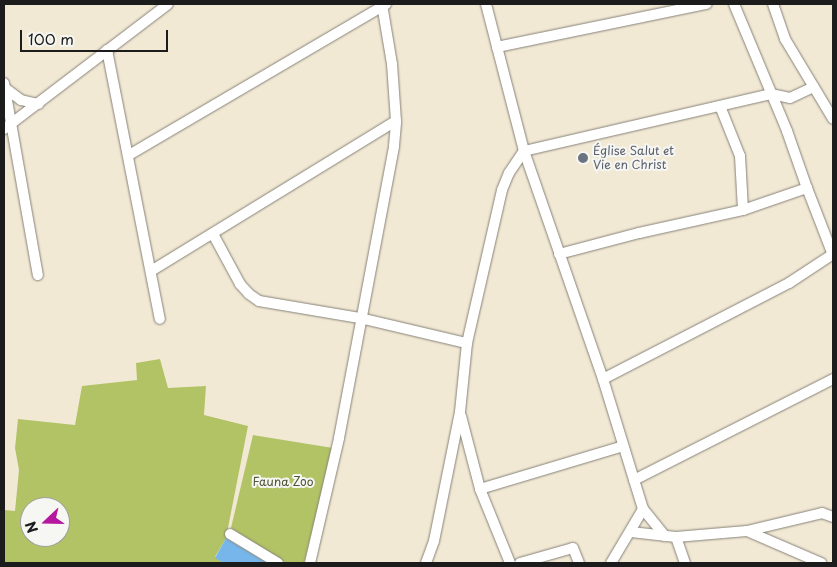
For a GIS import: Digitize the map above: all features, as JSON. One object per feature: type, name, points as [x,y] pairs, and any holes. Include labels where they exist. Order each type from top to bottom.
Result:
[{"type":"street","points":[[8,127],[168,4]]},
{"type":"street","points":[[129,155],[383,4],[392,64],[396,121],[391,171],[360,318],[336,454],[310,563]]},
{"type":"street","points":[[486,4],[524,152],[603,379],[643,508],[665,536]]},
{"type":"street","points":[[497,46],[690,5],[707,4]]},
{"type":"street","points":[[603,379],[789,283],[833,255],[807,188],[797,156],[734,4]]},
{"type":"street","points":[[773,4],[785,38],[833,119]]},
{"type":"street","points":[[106,50],[129,155],[160,319]]},
{"type":"street","points":[[4,85],[21,100],[39,104]]},
{"type":"street","points":[[4,85],[8,127],[38,275]]},
{"type":"street","points":[[426,563],[434,541],[460,412],[466,343],[502,190],[509,173],[524,152],[771,94],[790,98],[814,87]]},
{"type":"street","points":[[720,106],[740,156],[743,210]]},
{"type":"street","points":[[151,271],[396,121]]},
{"type":"street","points":[[558,254],[639,233],[743,210],[807,188]]},
{"type":"street","points":[[213,234],[240,284],[259,301],[360,318],[466,343]]},
{"type":"street","points":[[634,480],[833,379]]},
{"type":"street","points":[[460,412],[480,489],[510,563]]},
{"type":"street","points":[[480,489],[623,446]]},
{"type":"street","points":[[611,563],[632,532],[643,508]]},
{"type":"street","points":[[632,532],[676,537],[747,531],[822,513],[833,517]]},
{"type":"street","points":[[747,531],[821,563]]},
{"type":"street","points":[[230,534],[278,563]]},
{"type":"street","points":[[676,537],[685,563]]},
{"type":"street","points":[[520,563],[573,548],[579,563]]},
{"type":"green space","points":[[160,359],[168,388],[206,386],[204,415],[248,426],[226,538],[215,557],[224,563],[4,563],[4,510],[15,511],[19,470],[15,448],[18,419],[75,425],[82,386],[137,380],[136,363]]},
{"type":"green space","name":"Fauna Zoo","points":[[253,435],[333,448],[304,563],[286,563],[231,528]]},
{"type":"water","points":[[226,538],[267,563],[224,563],[215,558]]},
{"type":"place","name":"Église Salut et Vie en Christ","points":[[583,158]]}]
